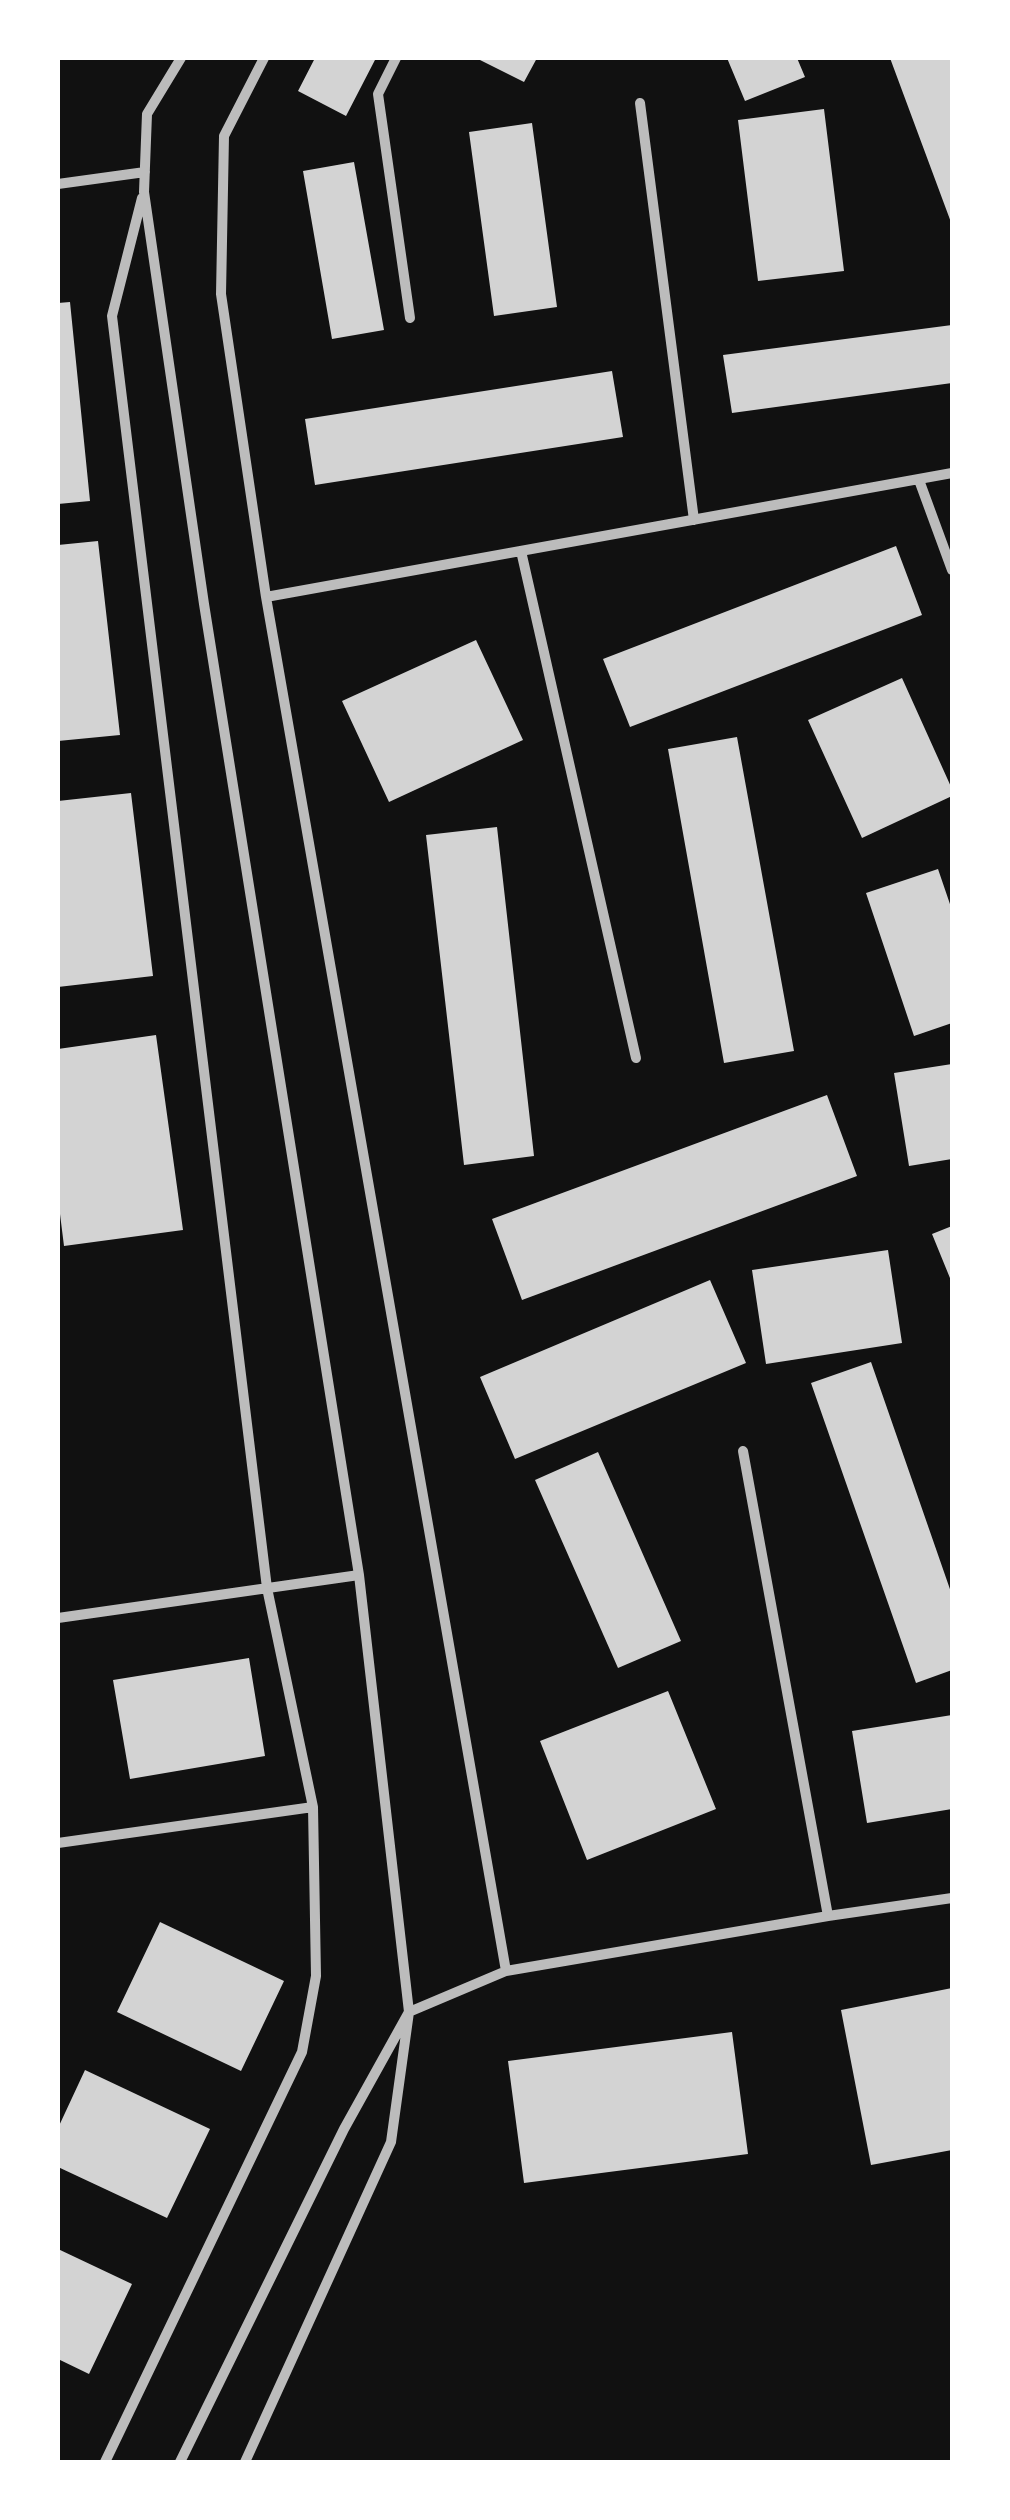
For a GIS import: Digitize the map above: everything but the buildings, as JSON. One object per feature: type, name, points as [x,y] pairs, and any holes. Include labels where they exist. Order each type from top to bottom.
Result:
[{"type":"street","points":[[180,58],[148,114],[144,192],[204,604],[358,1575],[410,2012],[391,2142],[245,2462]]},
{"type":"street","points":[[264,58],[224,136],[221,294],[266,598],[506,1971]]},
{"type":"street","points":[[396,58],[378,94],[410,318]]},
{"type":"street","points":[[640,103],[694,520]]},
{"type":"street","points":[[58,184],[145,172]]},
{"type":"street","points":[[105,2462],[302,2052],[316,1976],[314,1807],[267,1588],[112,316],[144,192]]},
{"type":"street","points":[[266,598],[952,473]]},
{"type":"street","points":[[918,480],[952,570]]},
{"type":"street","points":[[521,551],[636,1058]]},
{"type":"street","points":[[743,1451],[828,1916]]},
{"type":"street","points":[[58,1618],[358,1575]]},
{"type":"street","points":[[58,1843],[314,1807]]},
{"type":"street","points":[[180,2462],[344,2129],[410,2012],[506,1971],[952,1898]]}]
